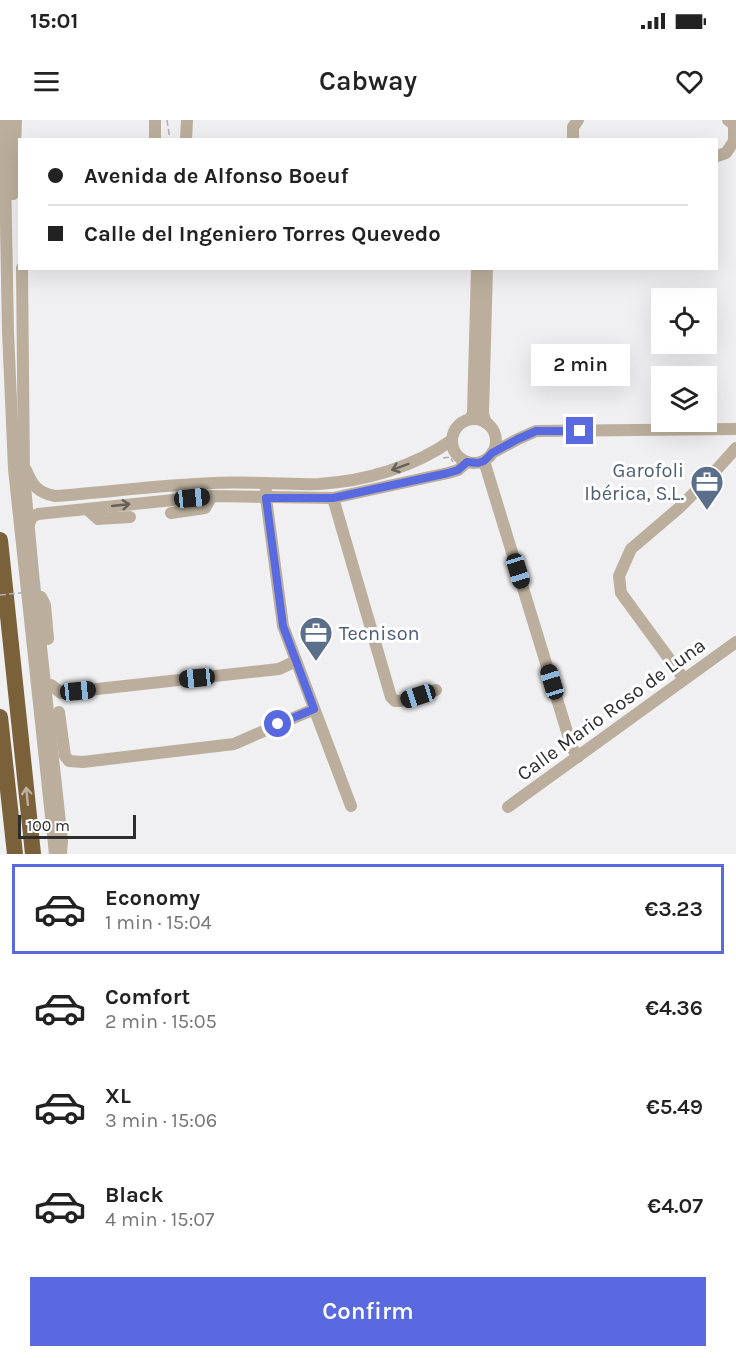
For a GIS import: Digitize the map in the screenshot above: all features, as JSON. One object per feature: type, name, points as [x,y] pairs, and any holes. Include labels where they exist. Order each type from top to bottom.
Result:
[{"type":"highway","points":[[0,540],[33,854]]},
{"type":"highway","points":[[0,717],[15,854]]},
{"type":"street","points":[[4,120],[8,332],[55,854]]},
{"type":"street","points":[[19,120],[13,184],[15,333],[19,466],[31,528]]},
{"type":"street","points":[[19,120],[22,138]]},
{"type":"street","points":[[155,120],[155,138]]},
{"type":"street","points":[[186,138],[187,120]]},
{"type":"street","points":[[573,138],[573,127],[578,120]]},
{"type":"street","points":[[718,156],[726,153],[734,141],[734,125],[728,120]]},
{"type":"street","points":[[22,270],[19,466],[35,488],[44,494],[55,496],[213,483],[330,483],[398,469],[438,450],[452,440],[456,429],[465,421],[471,420],[518,439]]},
{"type":"street","points":[[471,420],[477,270]]},
{"type":"street","points":[[487,270],[483,414],[495,445],[488,457],[572,748],[578,757]]},
{"type":"street","points":[[461,463],[478,463],[536,431],[736,429]]},
{"type":"street","points":[[61,854],[63,841],[49,688],[34,589],[32,517],[38,514],[213,496],[333,498],[458,470],[461,463],[452,440]]},
{"type":"street","points":[[684,679],[621,593],[618,584],[619,576],[631,549],[679,508],[736,448]]},
{"type":"street","points":[[300,483],[266,491],[283,626],[351,806]]},
{"type":"street","points":[[171,513],[205,508],[213,496]]},
{"type":"street","points":[[333,498],[391,697],[395,701],[400,701],[436,690]]},
{"type":"street","points":[[87,509],[99,519],[130,517]]},
{"type":"street","name":"Calle Mario Roso de Luna","points":[[508,807],[736,642]]},
{"type":"street","points":[[49,688],[61,693],[279,669],[296,661]]},
{"type":"street","points":[[59,712],[65,756],[69,761],[84,762],[234,744],[314,709]]},
{"type":"path","points":[[167,120],[170,138]]},
{"type":"path","points":[[442,455],[444,459],[450,457],[461,463]]},
{"type":"path","points":[[0,595],[39,591],[31,528]]},
{"type":"place","name":"Garofoli Ibérica, S.L.","points":[[707,511]]},
{"type":"place","name":"Tecnison","points":[[316,662]]},
{"type":"route","points":[[278,724],[314,709],[283,626],[266,498],[333,498],[402,484],[458,470],[467,462],[484,461],[492,453],[536,431],[580,431]]}]
